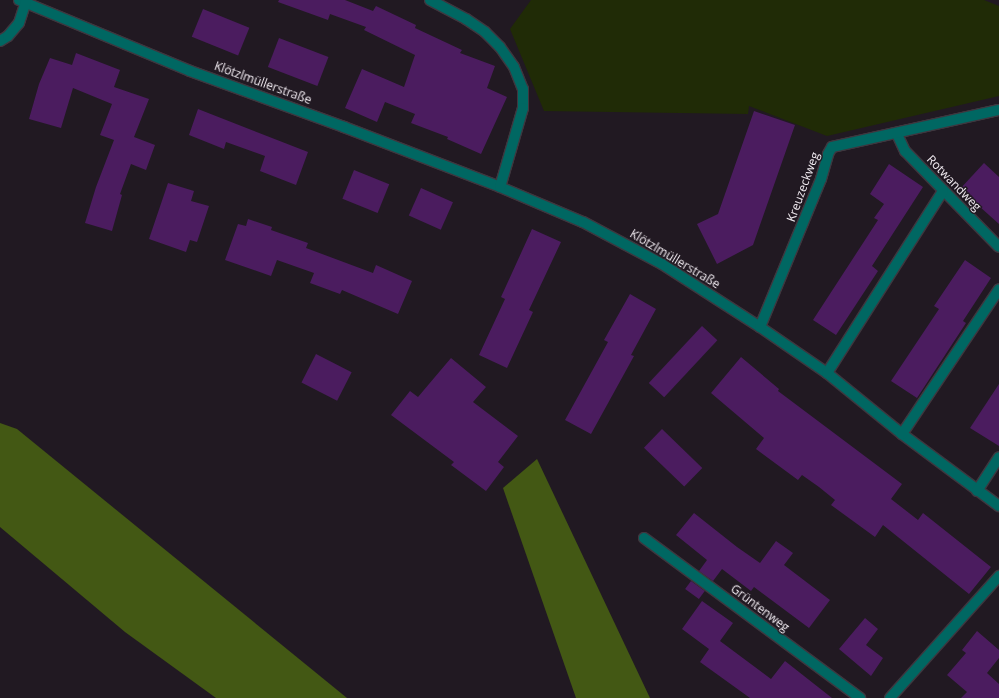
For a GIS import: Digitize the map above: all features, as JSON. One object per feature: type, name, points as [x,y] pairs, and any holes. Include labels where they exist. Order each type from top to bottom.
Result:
[{"type":"street","points":[[430,0],[466,19],[485,32],[500,47],[514,67],[523,89],[522,116],[500,187]]},
{"type":"street","points":[[0,41],[8,36],[19,23],[22,1]]},
{"type":"street","name":"Klötzlmüllerstraße","points":[[22,1],[190,71],[338,125],[500,187],[583,222],[655,261],[760,327],[827,374],[902,434],[999,506]]},
{"type":"street","name":"Kreuzeckweg","points":[[760,327],[822,179],[828,154],[832,147],[897,134],[999,110]]},
{"type":"street","name":"Rotwandweg","points":[[897,134],[905,151],[999,247]]},
{"type":"street","points":[[827,374],[943,191]]},
{"type":"street","points":[[902,434],[999,289]]},
{"type":"street","points":[[977,491],[999,457]]},
{"type":"street","name":"Grüntenweg","points":[[644,538],[860,698]]},
{"type":"street","points":[[890,698],[999,576]]},
{"type":"green space","points":[[531,0],[984,0],[999,6],[999,96],[827,136],[749,106],[748,114],[544,111],[510,29]]},
{"type":"green space","points":[[0,423],[17,429],[347,698],[216,698],[125,632],[0,527]]},
{"type":"green space","points":[[537,459],[650,698],[576,698],[503,488]]},
{"type":"building","points":[[279,0],[345,0],[373,11],[376,6],[416,25],[415,28],[462,50],[460,53],[495,66],[487,88],[507,97],[481,154],[447,139],[448,137],[411,123],[415,114],[385,102],[377,122],[345,108],[362,69],[404,87],[415,55],[364,30],[366,27],[330,14],[328,20],[278,2]]},
{"type":"building","points":[[203,9],[249,28],[238,56],[192,37]]},
{"type":"building","points":[[279,38],[328,57],[317,86],[268,67]]},
{"type":"building","points":[[76,53],[120,70],[114,87],[149,99],[134,137],[155,145],[146,170],[131,164],[120,194],[122,195],[112,231],[85,223],[96,187],[114,140],[100,135],[112,104],[73,88],[61,128],[29,119],[39,84],[50,58],[72,65]]},
{"type":"building","points":[[198,109],[308,152],[296,185],[260,171],[265,156],[226,142],[224,149],[189,135]]},
{"type":"building","points":[[754,111],[795,125],[753,245],[717,264],[697,224],[718,214]]},
{"type":"building","points":[[984,163],[999,177],[999,224],[960,189]]},
{"type":"building","points":[[889,164],[923,187],[872,266],[878,271],[836,335],[813,320],[878,220],[874,218],[884,204],[870,194]]},
{"type":"building","points":[[354,170],[389,184],[378,213],[342,199]]},
{"type":"building","points":[[168,183],[194,191],[191,201],[209,206],[197,242],[190,240],[186,252],[149,239]]},
{"type":"building","points":[[421,188],[453,202],[441,230],[409,215]]},
{"type":"building","points":[[248,219],[272,227],[271,230],[308,243],[306,248],[373,273],[376,265],[412,281],[398,314],[342,290],[340,294],[310,283],[314,273],[277,260],[271,276],[225,260],[238,224],[246,226]]},
{"type":"building","points":[[532,229],[561,242],[529,310],[533,312],[507,368],[479,355],[505,299],[501,297]]},
{"type":"building","points":[[965,260],[991,278],[963,321],[966,323],[917,398],[891,381],[939,309],[934,306]]},
{"type":"building","points":[[630,294],[656,309],[631,355],[634,356],[591,434],[565,420],[608,342],[604,340]]},
{"type":"building","points":[[702,326],[717,340],[664,397],[649,383]]},
{"type":"building","points":[[316,354],[352,372],[337,401],[301,383]]},
{"type":"building","points":[[741,357],[779,389],[778,391],[902,484],[891,499],[918,520],[923,513],[991,567],[969,594],[883,525],[875,537],[831,505],[835,500],[819,487],[802,475],[798,480],[756,449],[764,438],[711,393]]},
{"type":"building","points":[[451,358],[486,387],[473,402],[518,436],[498,462],[504,467],[486,491],[451,465],[454,462],[391,415],[410,391],[418,397]]},
{"type":"building","points":[[999,384],[999,446],[970,428]]},
{"type":"building","points":[[662,429],[702,468],[684,487],[644,448]]},
{"type":"building","points":[[694,513],[760,563],[776,541],[793,553],[784,565],[830,600],[809,628],[754,587],[751,591],[722,569],[713,581],[699,571],[707,560],[676,535]]},
{"type":"building","points":[[691,581],[705,591],[699,599],[685,589]]},
{"type":"building","points":[[702,601],[733,623],[720,641],[771,679],[785,661],[832,698],[750,698],[700,662],[709,649],[682,629]]},
{"type":"building","points":[[865,618],[878,629],[866,645],[883,658],[871,676],[839,649]]},
{"type":"building","points":[[977,631],[999,650],[999,658],[987,673],[999,684],[999,698],[961,698],[967,692],[947,675],[966,653],[962,650]]}]
